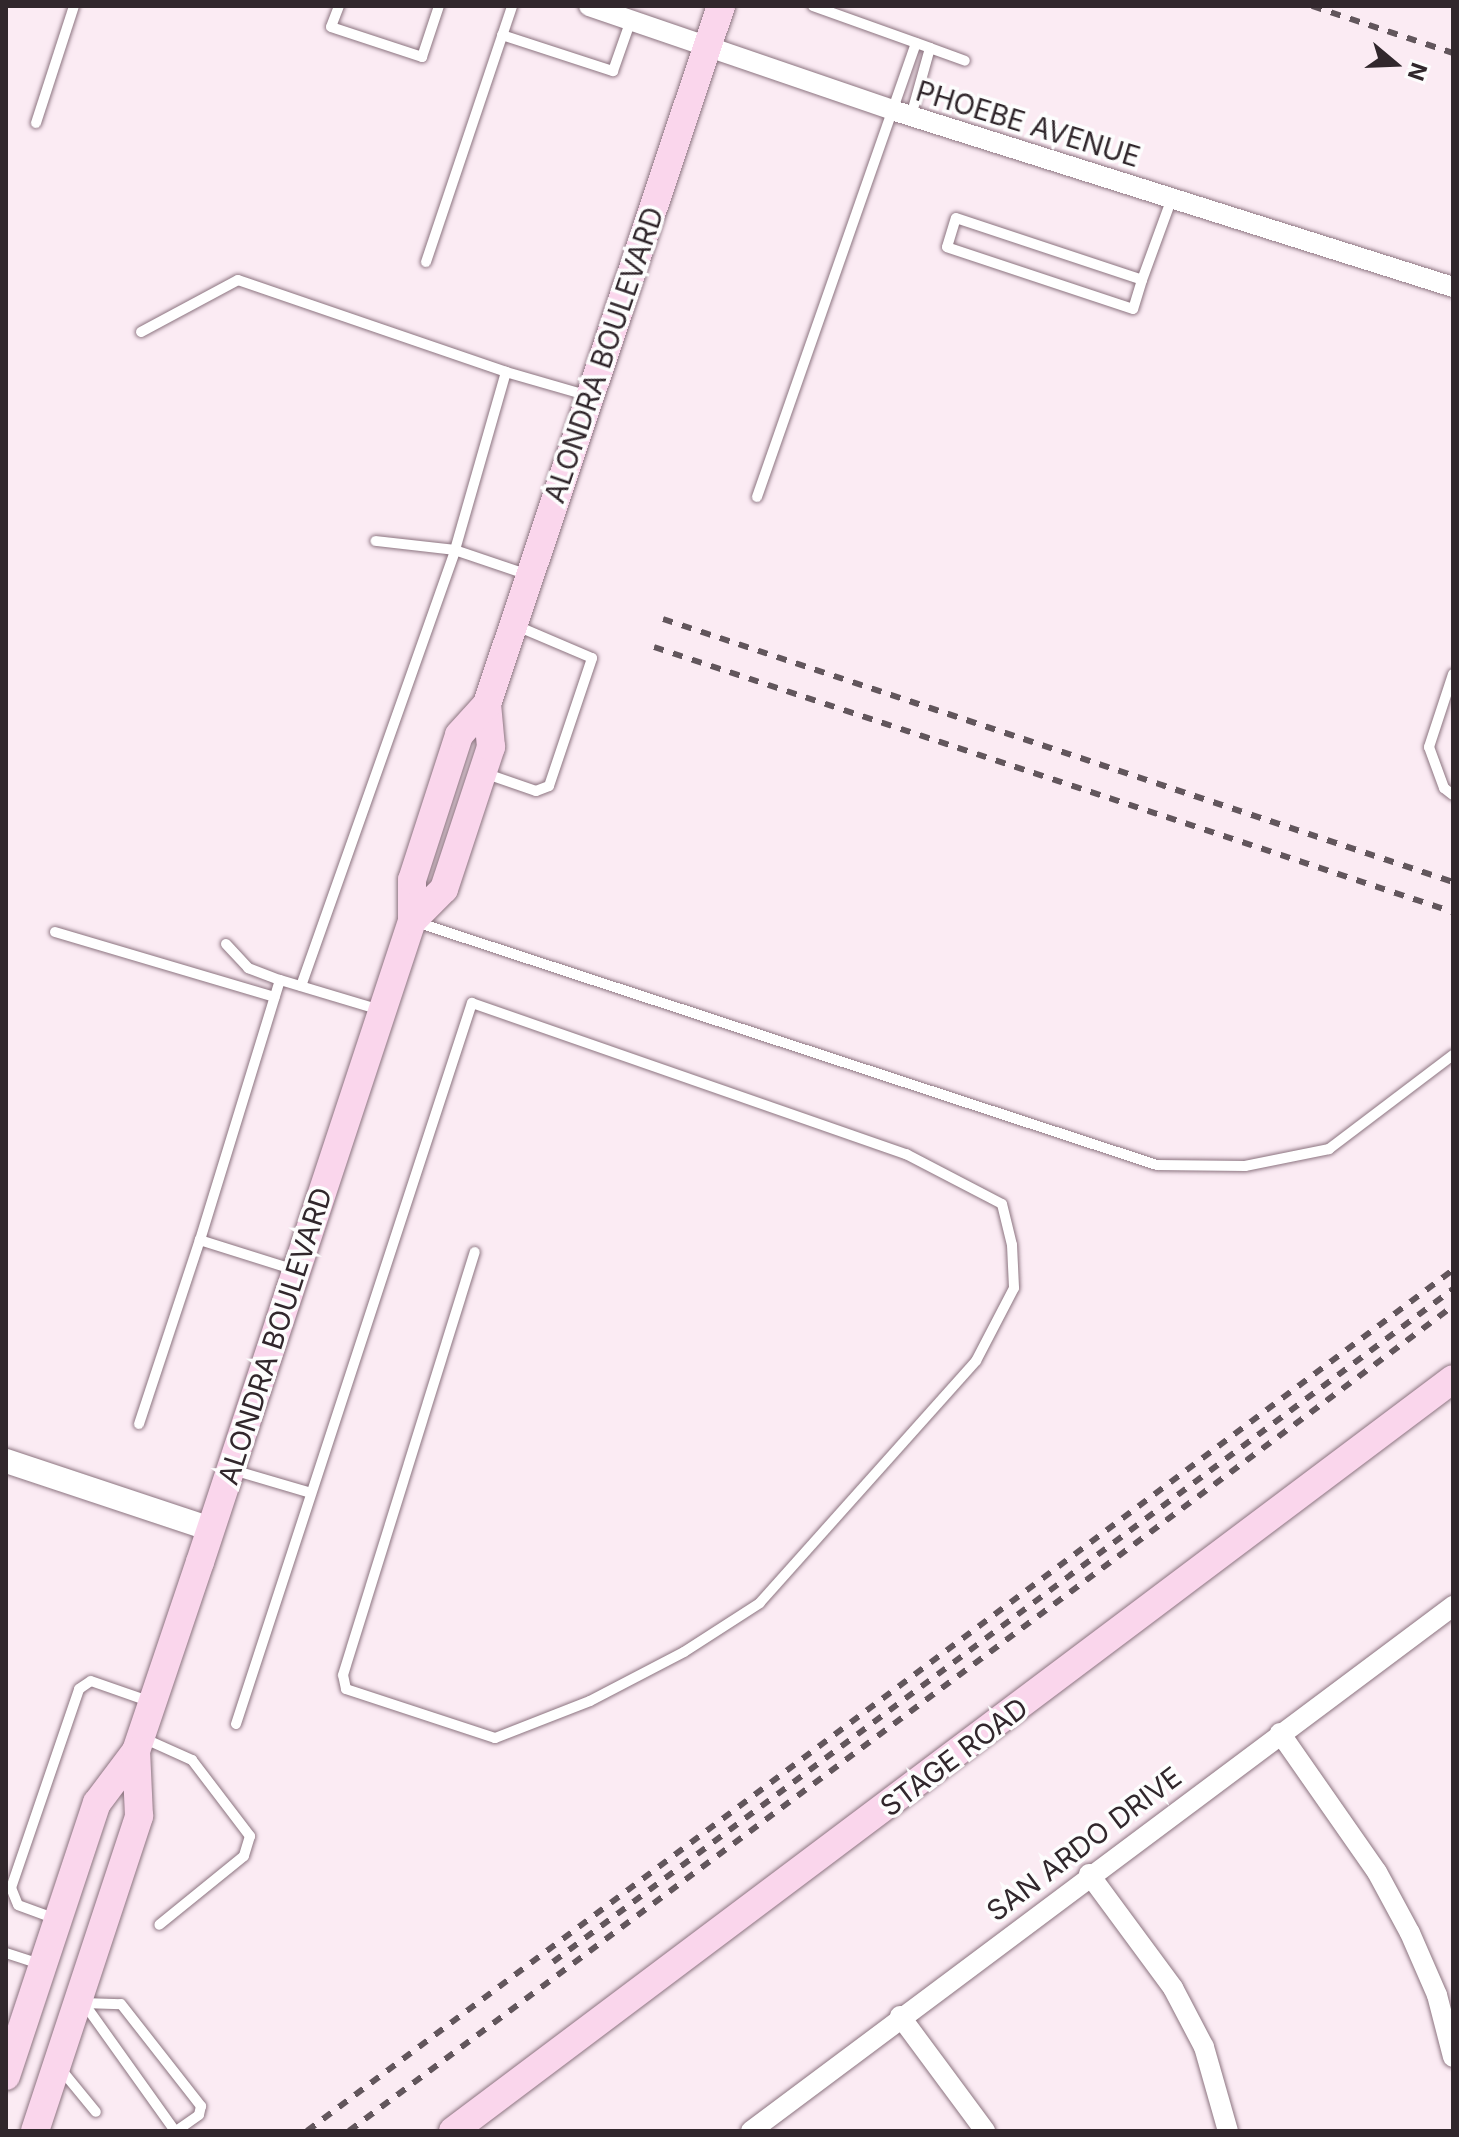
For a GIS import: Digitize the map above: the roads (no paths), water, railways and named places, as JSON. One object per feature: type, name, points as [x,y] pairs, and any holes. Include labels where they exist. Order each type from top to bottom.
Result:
[{"type":"main road","name":"ALONDRA BOULEVARD","points":[[6,2076],[97,1803],[139,1744],[412,921],[412,880],[459,735],[487,704],[721,6]]},
{"type":"main road","name":"ALONDRA BOULEVARD","points":[[412,921],[444,889],[491,747],[487,704]]},
{"type":"main road","name":"STAGE ROAD","points":[[453,2131],[1453,1379]]},
{"type":"main road","name":"ALONDRA BOULEVARD","points":[[35,2131],[81,2000],[139,1816],[139,1744]]},
{"type":"street","name":"PHOEBE AVENUE","points":[[589,6],[901,113],[1453,287]]},
{"type":"street","points":[[6,1461],[211,1529]]},
{"type":"street","name":"SAN ARDO DRIVE","points":[[751,2131],[1089,1874],[1453,1606]]},
{"type":"street","points":[[1280,1733],[1377,1872],[1410,1933],[1437,1995],[1453,2057]]},
{"type":"street","points":[[1089,1874],[1173,1988],[1204,2047],[1228,2131]]},
{"type":"street","points":[[900,2016],[985,2131]]},
{"type":"lane","points":[[36,123],[74,6]]},
{"type":"lane","points":[[339,6],[331,27],[422,57],[439,6]]},
{"type":"lane","points":[[426,262],[512,6]]},
{"type":"lane","points":[[813,6],[965,61]]},
{"type":"lane","points":[[502,35],[613,71],[631,20]]},
{"type":"lane","points":[[901,113],[916,43]]},
{"type":"lane","points":[[757,497],[901,113],[930,48]]},
{"type":"lane","points":[[1142,280],[956,218],[947,247],[1133,309],[1172,198]]},
{"type":"lane","points":[[141,332],[238,280],[506,372],[590,396]]},
{"type":"lane","points":[[301,986],[455,550],[506,372]]},
{"type":"lane","points":[[376,541],[455,550],[530,576]]},
{"type":"lane","points":[[482,772],[543,791],[590,653],[514,625]]},
{"type":"lane","points":[[1453,674],[1429,747],[1444,788],[1453,795]]},
{"type":"lane","points":[[412,921],[1157,1165],[1245,1166],[1329,1149],[1453,1055]]},
{"type":"lane","points":[[55,932],[275,997]]},
{"type":"lane","points":[[226,944],[248,968],[382,1011]]},
{"type":"lane","points":[[139,1424],[200,1240],[280,980]]},
{"type":"lane","points":[[236,1724],[472,1003],[906,1154],[1002,1204],[1012,1245],[1014,1288],[976,1361],[760,1603],[684,1652],[590,1701],[495,1738],[346,1689],[343,1675],[475,1252]]},
{"type":"lane","points":[[200,1240],[297,1271]]},
{"type":"lane","points":[[231,1470],[311,1493]]},
{"type":"lane","points":[[58,1920],[10,1900],[11,1888],[79,1689],[91,1681],[153,1702]]},
{"type":"lane","points":[[139,1744],[192,1760],[250,1836],[244,1856],[159,1925]]},
{"type":"lane","points":[[6,1953],[43,1965]]},
{"type":"lane","points":[[81,2000],[121,2004],[201,2106],[199,2115],[175,2131],[81,2000]]},
{"type":"lane","points":[[57,2065],[96,2112]]},
{"type":"railway","points":[[1312,6],[1453,53]]},
{"type":"railway","points":[[663,619],[1453,882]]},
{"type":"railway","points":[[654,647],[1453,912]]},
{"type":"railway","points":[[307,2131],[1453,1270]]},
{"type":"railway","points":[[553,1962],[1453,1289]]},
{"type":"railway","points":[[349,2131],[1453,1306]]}]
